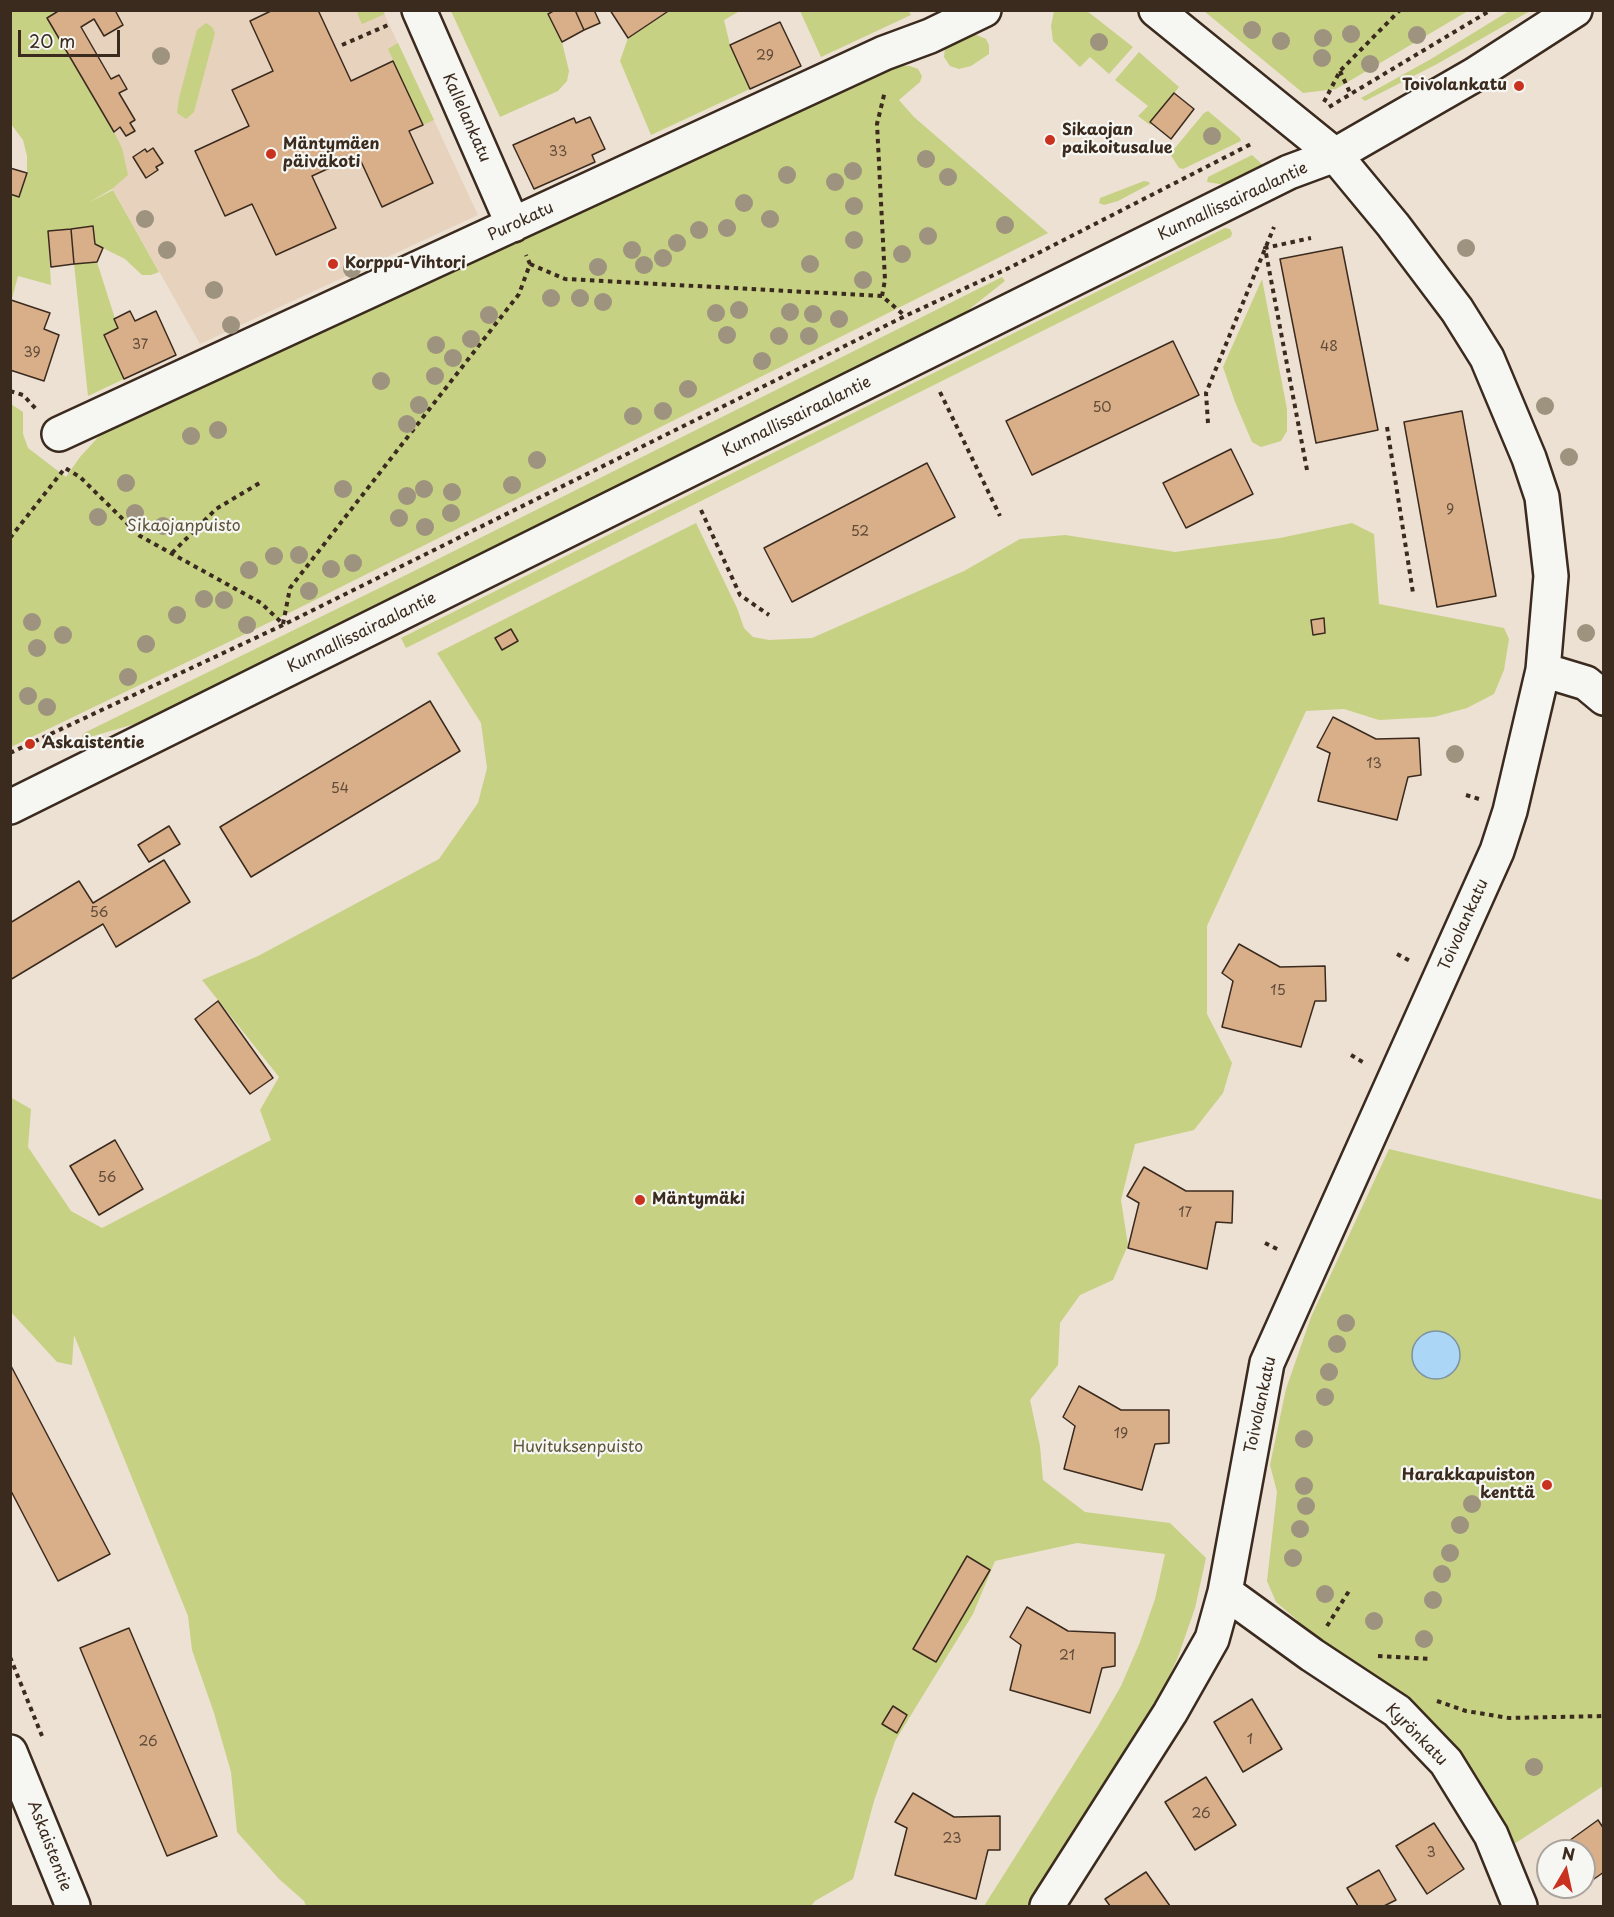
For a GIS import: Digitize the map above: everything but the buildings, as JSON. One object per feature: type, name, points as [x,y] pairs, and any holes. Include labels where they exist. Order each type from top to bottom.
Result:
[{"type":"street","name":"Purokatu","points":[[59,434],[884,53],[930,36],[984,10]]},
{"type":"street","name":"Toivolankatu","points":[[1047,1906],[1170,1713],[1212,1639],[1225,1592],[1267,1363],[1497,851],[1510,811],[1543,669],[1551,576],[1542,497],[1529,458],[1487,358],[1457,310],[1393,225],[1335,155],[1156,10]]},
{"type":"street","name":"Kunnallissairaalantie","points":[[10,807],[1289,172],[1335,155],[1383,130],[1575,10]]},
{"type":"street","name":"Kallelankatu","points":[[407,16],[513,225]]},
{"type":"street","points":[[1543,669],[1586,683],[1604,698]]},
{"type":"street","name":"Kyrönkatu","points":[[1225,1592],[1312,1655],[1397,1711],[1446,1762],[1491,1835],[1507,1898]]},
{"type":"street","name":"Askaistentie","points":[[10,1752],[73,1906]]},
{"type":"path","points":[[1323,102],[1340,71],[1400,10]]},
{"type":"path","points":[[1326,108],[1491,10]]},
{"type":"path","points":[[342,45],[407,16]]},
{"type":"path","points":[[1340,71],[1351,95]]},
{"type":"path","points":[[882,296],[885,280],[877,124],[888,84]]},
{"type":"path","points":[[10,753],[283,625],[905,316],[1011,267],[1253,143]]},
{"type":"path","points":[[1208,423],[1206,393],[1274,227]]},
{"type":"path","points":[[1265,248],[1311,238]]},
{"type":"path","points":[[1265,248],[1307,470]]},
{"type":"path","points":[[283,625],[290,588],[519,294],[530,264],[565,279],[882,296],[905,316]]},
{"type":"path","points":[[10,391],[23,395]]},
{"type":"path","points":[[940,392],[1000,516]]},
{"type":"path","points":[[1387,427],[1413,593]]},
{"type":"path","points":[[391,448],[395,453]]},
{"type":"path","points":[[10,538],[65,468],[80,477],[140,536],[261,603],[283,625]]},
{"type":"path","points":[[172,553],[216,509],[264,481]]},
{"type":"path","points":[[701,510],[740,595],[769,615]]},
{"type":"path","points":[[1397,954],[1414,964]]},
{"type":"path","points":[[1351,1055],[1368,1065]]},
{"type":"path","points":[[1265,1243],[1282,1251]]},
{"type":"path","points":[[1325,1629],[1349,1591]]},
{"type":"path","points":[[1375,1656],[1431,1659]]},
{"type":"path","points":[[1433,1700],[1466,1712],[1509,1718],[1604,1716]]},
{"type":"shaded area","name":"Mäntymäen päiväkoti","points":[[23,10],[383,11],[478,215],[200,344],[21,26]]},
{"type":"green space","points":[[362,10],[383,11],[385,14],[362,24],[357,13]]},
{"type":"green space","points":[[908,10],[911,15],[821,57],[800,11]]},
{"type":"green space","points":[[11,11],[55,13],[47,18],[114,132],[122,148],[128,175],[112,189],[88,203],[113,190],[159,272],[142,275],[125,259],[95,244],[93,226],[48,231],[51,285],[18,276],[11,302],[11,194],[19,197],[27,173],[27,156],[23,140],[11,124]]},
{"type":"green space","points":[[451,11],[549,11],[548,14],[562,42],[569,71],[567,81],[558,91],[500,117]]},
{"type":"green space","points":[[670,11],[740,11],[724,20],[730,45],[750,89],[651,135],[620,61],[628,38]]},
{"type":"green space","points":[[1054,11],[1087,11],[1133,47],[1109,74],[1090,57],[1080,67],[1053,41],[1051,26]]},
{"type":"green space","points":[[1204,11],[1468,11],[1336,89],[1303,93]]},
{"type":"green space","points":[[1509,11],[1530,11],[1437,64],[1365,101],[1361,98],[1431,59]]},
{"type":"green space","points":[[206,23],[215,33],[194,112],[186,119],[177,113],[179,98],[197,30]]},
{"type":"green space","points":[[974,34],[986,39],[989,54],[971,66],[959,69],[950,66],[944,57],[945,47],[950,42]]},
{"type":"green space","points":[[398,43],[434,120],[423,125],[388,49]]},
{"type":"green space","points":[[1139,52],[1179,87],[1150,125],[1138,116],[1148,106],[1115,80]]},
{"type":"green space","name":"Sikaojanpuisto","points":[[893,65],[918,69],[922,76],[920,82],[899,100],[914,117],[1048,233],[295,610],[11,747],[11,404],[23,412],[23,434],[28,448],[66,477],[80,457],[103,432]]},
{"type":"green space","points":[[1208,111],[1241,141],[1183,169],[1179,168],[1170,154]]},
{"type":"green space","points":[[1252,155],[1265,167],[1225,185],[1207,182],[1208,177]]},
{"type":"green space","points":[[1144,181],[1150,184],[1118,201],[1104,205],[1099,203],[1100,198]]},
{"type":"green space","points":[[1225,228],[1230,229],[1231,237],[406,648],[401,638]]},
{"type":"green space","points":[[97,262],[118,328],[104,335],[124,379],[88,396],[74,264]]},
{"type":"green space","points":[[1002,277],[1005,281],[953,322],[162,716],[83,739],[84,733]]},
{"type":"green space","points":[[1262,279],[1287,409],[1287,431],[1281,441],[1261,447],[1252,442],[1223,367]]},
{"type":"green space","name":"Huvituksenpuisto","points":[[696,523],[737,608],[744,628],[753,637],[769,640],[812,638],[964,571],[1020,539],[1065,535],[1175,552],[1280,538],[1352,523],[1374,534],[1379,604],[1504,628],[1509,639],[1504,670],[1494,694],[1467,708],[1434,717],[1379,720],[1344,709],[1306,711],[1207,926],[1207,1014],[1232,1063],[1223,1093],[1194,1130],[1135,1144],[1121,1200],[1128,1245],[1113,1280],[1080,1295],[1060,1323],[1058,1365],[1030,1400],[1040,1446],[1043,1480],[1085,1512],[1170,1523],[1206,1558],[1195,1608],[1178,1657],[1157,1703],[1033,1906],[984,1906],[1121,1686],[1155,1599],[1165,1554],[1077,1543],[995,1561],[973,1614],[895,1741],[874,1801],[853,1879],[815,1901],[811,1906],[306,1906],[304,1901],[279,1879],[237,1832],[231,1772],[192,1650],[188,1616],[74,1335],[72,1365],[57,1362],[11,1312],[10,1097],[31,1109],[28,1147],[71,1211],[102,1228],[271,1140],[260,1110],[279,1077],[202,980],[258,956],[439,859],[478,803],[487,768],[481,723],[437,653]]},
{"type":"green space","points":[[1389,1149],[1603,1200],[1603,1786],[1511,1846],[1292,1625],[1297,1620],[1276,1602],[1267,1581],[1277,1492],[1270,1465],[1286,1389],[1311,1317]]},
{"type":"water","points":[[1431,1331],[1441,1331],[1453,1338],[1460,1350],[1460,1360],[1453,1372],[1441,1379],[1431,1379],[1416,1368],[1412,1360],[1412,1350],[1423,1335]]},
{"type":"place","name":"Toivolankatu","points":[[1519,86]]},
{"type":"place","name":"Sikaojan paikoitusalue","points":[[1050,140]]},
{"type":"place","name":"Mäntymäen päiväkoti","points":[[271,154]]},
{"type":"place","name":"Korppu-Vihtori","points":[[333,264]]},
{"type":"place","name":"Askaistentie","points":[[30,744]]},
{"type":"place","name":"Mäntymäki","points":[[640,1200]]},
{"type":"place","name":"Harakkapuiston kenttä","points":[[1547,1485]]}]
